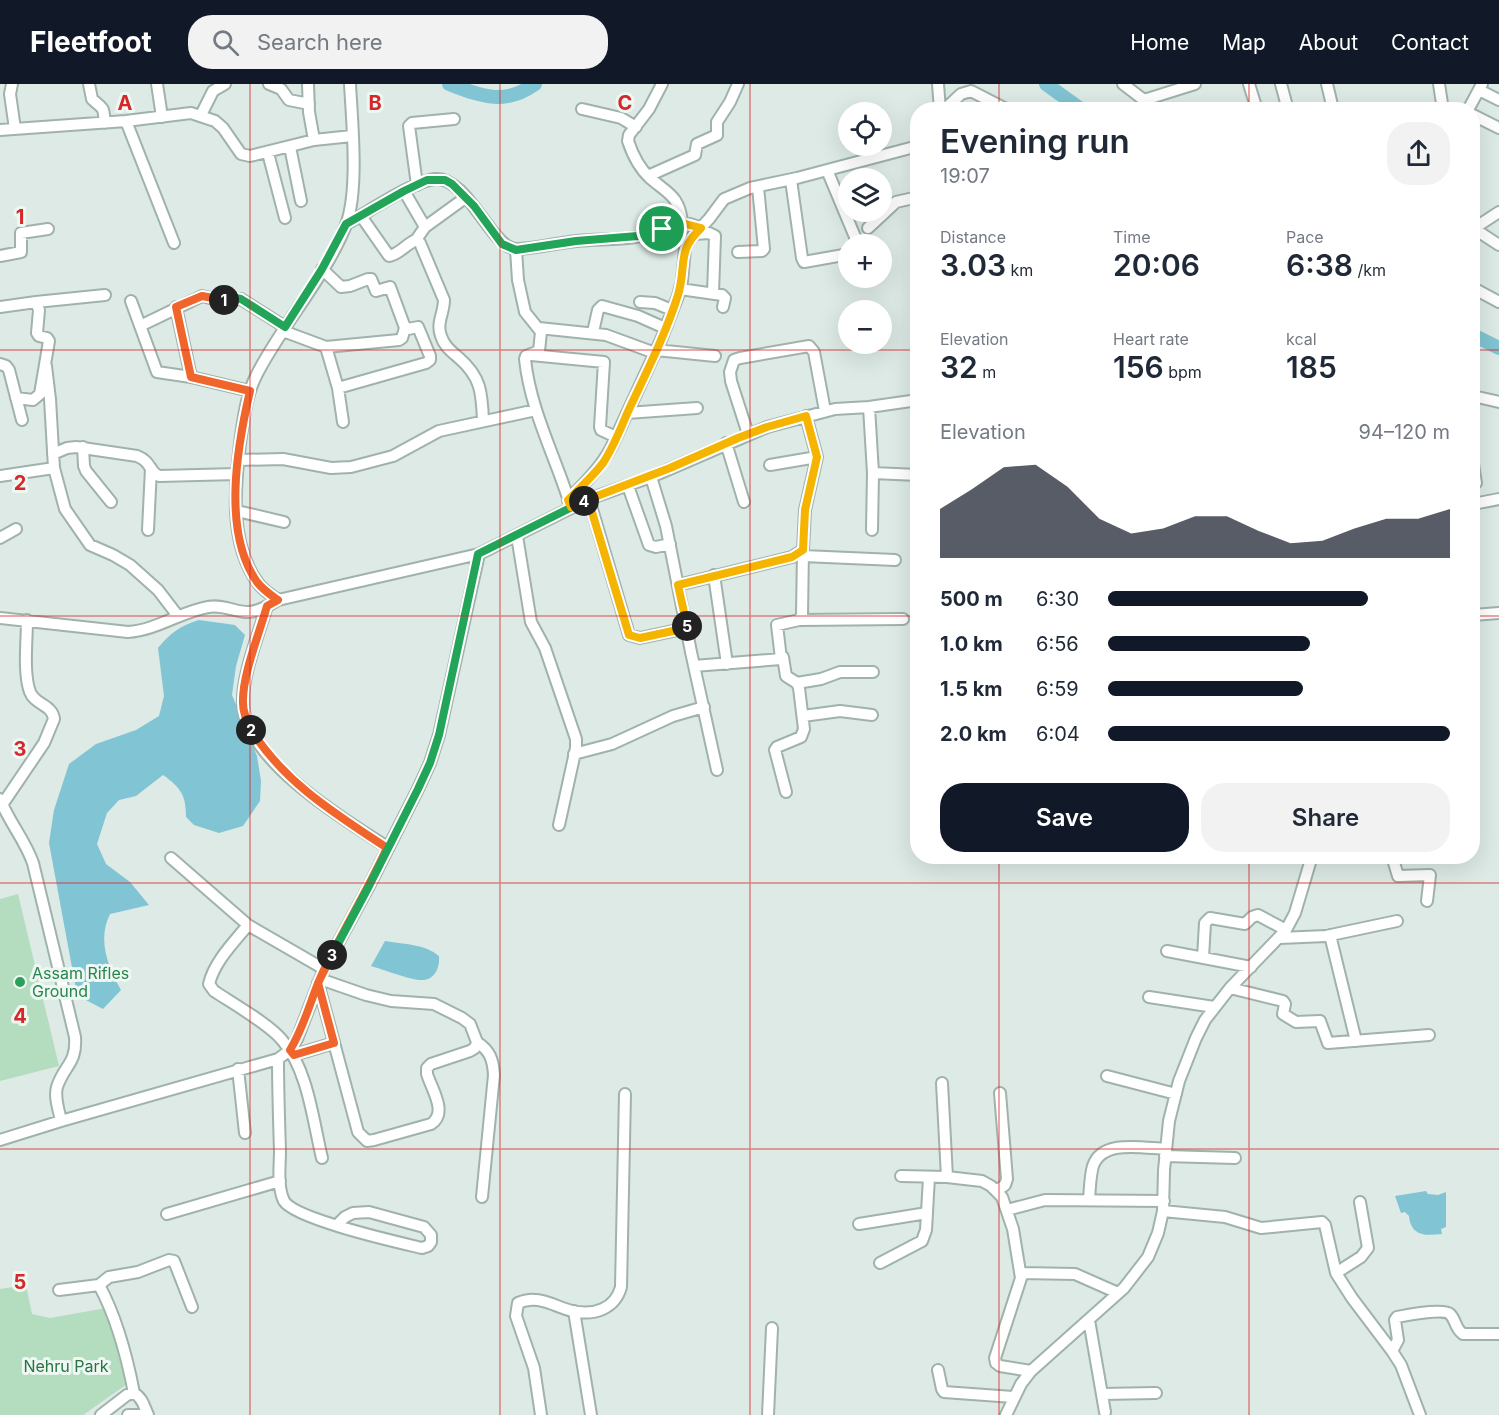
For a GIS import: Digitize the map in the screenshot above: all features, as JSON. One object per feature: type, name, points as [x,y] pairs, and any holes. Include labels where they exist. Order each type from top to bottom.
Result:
[{"type":"street","points":[[12,84],[10,94],[15,129]]},
{"type":"street","points":[[89,84],[92,99],[104,110],[105,123]]},
{"type":"street","points":[[157,84],[162,117]]},
{"type":"street","points":[[201,115],[213,91],[225,84]]},
{"type":"street","points":[[269,84],[281,89],[289,100],[309,104]]},
{"type":"street","points":[[308,84],[314,140]]},
{"type":"street","points":[[648,176],[695,155],[697,144],[717,135],[717,122],[738,84]]},
{"type":"street","points":[[938,84],[941,102]]},
{"type":"street","points":[[1123,84],[1147,102]]},
{"type":"street","points":[[1144,100],[1195,84]]},
{"type":"street","points":[[1249,84],[1255,102]]},
{"type":"street","points":[[1281,84],[1286,102]]},
{"type":"street","points":[[1327,84],[1331,102]]},
{"type":"street","points":[[1439,84],[1442,102]]},
{"type":"street","points":[[659,85],[649,109],[629,135],[628,141],[642,170],[667,190],[676,201],[681,211],[682,223]]},
{"type":"street","points":[[1473,102],[1481,87],[1499,100]]},
{"type":"street","points":[[278,600],[258,584],[250,570],[239,535],[238,460],[250,391],[256,375],[322,269],[346,224],[353,180],[350,88]]},
{"type":"street","points":[[952,102],[961,94],[971,91],[992,102]]},
{"type":"street","points":[[582,110],[621,118],[636,127]]},
{"type":"street","points":[[0,130],[105,123],[191,113],[214,121],[223,128],[241,154],[250,156],[314,140],[352,136]]},
{"type":"street","points":[[1480,118],[1499,128]]},
{"type":"street","points":[[417,185],[409,126],[412,123],[454,119]]},
{"type":"street","points":[[126,121],[174,243]]},
{"type":"street","points":[[290,147],[301,201]]},
{"type":"street","points":[[0,618],[128,632],[141,631],[210,606],[220,605],[246,612],[257,611],[278,600],[478,554],[517,536],[569,503],[604,462],[656,352],[680,289],[685,248],[724,199],[734,193],[910,148]]},
{"type":"street","points":[[268,153],[285,218]]},
{"type":"street","points":[[827,170],[854,234]]},
{"type":"street","points":[[346,224],[404,191],[436,179],[445,180],[485,219],[502,244],[516,250],[576,241],[638,236],[682,223],[715,236],[713,293]]},
{"type":"street","points":[[791,180],[801,254],[804,261],[838,256]]},
{"type":"street","points":[[738,252],[764,249],[758,187]]},
{"type":"street","points":[[404,191],[425,227]]},
{"type":"street","points":[[361,216],[389,256],[416,240],[425,227],[465,198]]},
{"type":"street","points":[[868,228],[896,202],[910,199]]},
{"type":"street","points":[[1480,224],[1499,212]]},
{"type":"street","points":[[0,256],[21,252],[21,233],[48,229]]},
{"type":"street","points":[[1480,234],[1499,246]]},
{"type":"street","points":[[416,240],[420,243],[444,300],[439,323],[441,339],[460,358],[478,382],[482,396],[483,421]]},
{"type":"street","points":[[516,250],[518,280],[525,312],[539,328],[542,336],[541,348],[536,353],[526,356],[525,362],[536,410],[569,503]]},
{"type":"street","points":[[140,326],[202,296],[218,300],[236,298],[284,329],[326,347],[399,340],[405,328],[390,287],[376,291],[371,279],[368,279],[351,286],[341,287],[322,269]]},
{"type":"street","points":[[680,289],[723,295],[725,298],[723,307]]},
{"type":"street","points":[[1480,292],[1499,302]]},
{"type":"street","points":[[0,307],[105,296]]},
{"type":"street","points":[[131,301],[157,372],[191,377],[250,391]]},
{"type":"street","points":[[16,398],[28,400],[40,394],[46,366],[49,341],[37,333],[39,310],[36,302]]},
{"type":"street","points":[[640,302],[655,303],[672,310]]},
{"type":"street","points":[[592,332],[598,310],[602,306],[638,316],[665,328]]},
{"type":"street","points":[[176,307],[191,377]]},
{"type":"street","points":[[338,388],[430,360],[418,327],[405,328]]},
{"type":"street","points":[[539,328],[592,332],[656,352],[715,356]]},
{"type":"street","points":[[748,434],[730,372],[734,360],[740,358],[809,346],[814,352],[825,411]]},
{"type":"street","points":[[326,347],[338,388],[343,422]]},
{"type":"street","points":[[530,354],[604,362],[600,427],[616,437]]},
{"type":"street","points":[[0,364],[9,370],[22,420]]},
{"type":"street","points":[[46,366],[54,468],[65,509],[90,545],[130,565],[158,590],[178,616]]},
{"type":"street","points":[[1480,398],[1499,402]]},
{"type":"street","points":[[569,503],[628,486],[748,434],[806,416],[825,411],[910,401]]},
{"type":"street","points":[[869,407],[873,473],[872,530]]},
{"type":"street","points":[[627,413],[697,408]]},
{"type":"street","points":[[238,460],[283,459],[331,468],[351,466],[393,456],[439,431],[536,410]]},
{"type":"street","points":[[799,620],[802,615],[805,510],[817,457],[806,416]]},
{"type":"street","points":[[726,443],[744,502]]},
{"type":"street","points":[[53,454],[68,448],[83,447],[137,456],[145,459],[154,473],[159,476],[237,474]]},
{"type":"street","points":[[83,447],[86,471],[111,502]]},
{"type":"street","points":[[770,465],[817,457]]},
{"type":"street","points":[[148,530],[151,467]]},
{"type":"street","points":[[0,476],[54,468]]},
{"type":"street","points":[[873,473],[910,475]]},
{"type":"street","points":[[651,477],[670,544],[717,770]]},
{"type":"street","points":[[628,486],[649,545],[656,547],[670,544]]},
{"type":"street","points":[[588,499],[629,635],[640,638],[687,628]]},
{"type":"street","points":[[1480,503],[1499,499]]},
{"type":"street","points":[[237,511],[285,522]]},
{"type":"street","points":[[0,538],[16,529]]},
{"type":"street","points":[[517,536],[531,622],[545,648],[574,732],[574,754],[559,825]]},
{"type":"street","points":[[678,585],[803,553],[895,560]]},
{"type":"street","points":[[292,1052],[320,977],[369,886],[430,763],[439,735],[478,554]]},
{"type":"street","points":[[714,575],[727,664]]},
{"type":"street","points":[[267,606],[244,685],[245,717],[262,747],[304,791],[387,848]]},
{"type":"street","points":[[1480,614],[1499,613]]},
{"type":"street","points":[[786,792],[776,750],[777,747],[801,737],[804,729],[800,693],[796,683],[786,676],[777,625],[799,620],[903,619]]},
{"type":"street","points":[[27,620],[29,691],[33,699],[50,709],[54,719],[44,743],[1,802],[33,863],[75,1037],[76,1050],[57,1087],[56,1098],[61,1120]]},
{"type":"street","points":[[694,666],[778,660],[783,657]]},
{"type":"street","points":[[796,683],[821,679],[840,672],[873,672]]},
{"type":"street","points":[[574,754],[612,744],[673,716],[704,707]]},
{"type":"street","points":[[803,716],[840,711],[872,715]]},
{"type":"street","points":[[171,858],[248,925],[320,977],[366,995],[391,1001],[434,1004],[470,1024],[477,1042],[490,1053],[494,1074],[482,1197]]},
{"type":"street","points":[[1006,1415],[1013,1397],[1031,1371],[1118,1293],[1148,1257],[1158,1233],[1164,1206],[1165,1153],[1169,1121],[1196,1038],[1214,1007],[1283,934],[1295,913],[1310,864]]},
{"type":"street","points":[[1394,864],[1398,876],[1430,874],[1427,901]]},
{"type":"street","points":[[1203,958],[1205,923],[1210,918],[1245,924],[1258,915],[1283,934],[1330,935],[1397,921]]},
{"type":"street","points":[[248,925],[216,967],[209,984],[214,991],[278,1035],[292,1052],[302,1077],[322,1158]]},
{"type":"street","points":[[1330,935],[1356,1041]]},
{"type":"street","points":[[1167,951],[1251,967]]},
{"type":"street","points":[[320,977],[334,1043],[358,1132],[367,1141],[436,1121],[440,1115],[439,1108],[427,1068],[438,1061],[470,1051],[475,1048],[477,1042]]},
{"type":"street","points":[[1230,988],[1283,1001],[1285,1004],[1283,1014],[1296,1022],[1320,1021],[1328,1043],[1429,1035]]},
{"type":"street","points":[[1149,997],[1214,1007]]},
{"type":"street","points":[[0,1140],[61,1120],[278,1059],[292,1052],[334,1043]]},
{"type":"street","points":[[278,1059],[280,1180],[282,1195],[290,1207],[337,1225],[381,1239],[422,1248],[431,1242],[431,1235],[424,1227],[369,1212],[353,1213],[337,1225]]},
{"type":"street","points":[[238,1070],[245,1133]]},
{"type":"street","points":[[1107,1076],[1176,1094]]},
{"type":"street","points":[[942,1083],[947,1177]]},
{"type":"street","points":[[996,1191],[1005,1185],[1007,1179],[1000,1093]]},
{"type":"street","points":[[541,1415],[534,1368],[516,1316],[518,1303],[534,1299],[574,1311],[592,1311],[612,1305],[618,1298],[621,1287],[625,1094]]},
{"type":"street","points":[[1089,1199],[1092,1169],[1101,1155],[1115,1148],[1234,1158]]},
{"type":"street","points":[[901,1176],[947,1177],[982,1182],[1002,1197],[1021,1273],[1020,1287],[995,1358],[996,1364],[1000,1366],[1031,1371]]},
{"type":"street","points":[[880,1263],[922,1241],[926,1230],[929,1177]]},
{"type":"street","points":[[167,1214],[280,1180]]},
{"type":"street","points":[[1007,1210],[1046,1200],[1089,1199],[1164,1206],[1225,1217],[1261,1228],[1322,1222],[1325,1225],[1336,1273],[1392,1351],[1408,1380],[1420,1415]]},
{"type":"street","points":[[1336,1273],[1361,1257],[1368,1248],[1360,1202]]},
{"type":"street","points":[[860,1224],[927,1213]]},
{"type":"street","points":[[59,1290],[99,1285],[109,1277],[138,1272],[169,1260],[174,1261],[192,1307]]},
{"type":"street","points":[[1021,1273],[1075,1274],[1118,1293]]},
{"type":"street","points":[[99,1285],[127,1356],[134,1393]]},
{"type":"street","points":[[574,1311],[591,1415]]},
{"type":"street","points":[[1392,1351],[1398,1340],[1395,1320],[1397,1317],[1444,1311],[1451,1315],[1459,1332],[1463,1334],[1499,1334]]},
{"type":"street","points":[[1089,1320],[1105,1412]]},
{"type":"street","points":[[768,1415],[772,1328]]},
{"type":"street","points":[[938,1370],[944,1392],[1013,1397]]},
{"type":"street","points":[[100,1415],[127,1395],[134,1393],[143,1402],[148,1415]]},
{"type":"street","points":[[1102,1394],[1156,1393]]},
{"type":"street","points":[[128,1415],[142,1415]]},
{"type":"green space","name":"Assam Rifles Ground","points":[[18,894],[59,1066],[0,1081],[0,899]]},
{"type":"green space","name":"Nehru Park","points":[[26,1285],[32,1314],[50,1318],[106,1308],[130,1382],[83,1415],[0,1415],[0,1289]]},
{"type":"water","points":[[199,620],[235,625],[245,635],[236,666],[232,695],[257,756],[261,781],[260,801],[243,826],[219,833],[194,825],[186,817],[185,803],[181,793],[163,775],[136,796],[119,800],[107,813],[97,844],[106,864],[130,882],[149,905],[110,914],[104,933],[104,943],[108,962],[121,990],[103,1009],[84,999],[76,989],[49,843],[54,810],[69,764],[96,744],[136,730],[159,716],[164,696],[158,648],[176,631]]},
{"type":"water","points":[[385,941],[414,945],[433,952],[439,956],[436,972],[430,978],[418,980],[371,966]]},
{"type":"water","points":[[1426,1191],[1428,1194],[1438,1195],[1446,1192],[1446,1227],[1441,1229],[1442,1234],[1430,1235],[1416,1231],[1410,1223],[1409,1216],[1405,1212],[1401,1213],[1395,1196]]},
{"type":"waterway","points":[[449,84],[492,97],[513,95],[535,84]]},
{"type":"waterway","points":[[1046,84],[1071,102]]},
{"type":"waterway","points":[[1480,338],[1499,348]]},
{"type":"place","name":"Assam Rifles Ground","points":[[20,982]]},
{"type":"route","points":[[662,229],[621,239],[576,241],[516,250],[502,244],[485,219],[452,184],[445,180],[427,180],[346,224],[322,269],[285,327],[236,298],[218,300],[202,296],[176,307],[191,377],[250,391],[244,413],[238,460],[236,501],[239,535],[250,570],[258,584],[278,600],[267,606],[244,685],[245,717],[262,747],[304,791],[387,848],[324,969],[318,983],[297,1039],[290,1050],[294,1055],[334,1043],[318,983],[369,886],[430,763],[439,735],[478,554],[495,548],[588,499],[651,477],[738,438],[806,416],[817,457],[805,510],[803,550],[792,557],[678,585],[687,628],[640,638],[634,637],[629,635],[625,626],[588,499],[571,507],[568,500],[604,462],[611,448],[661,340],[678,296],[684,269],[685,248],[701,228],[682,223],[662,229]]}]
